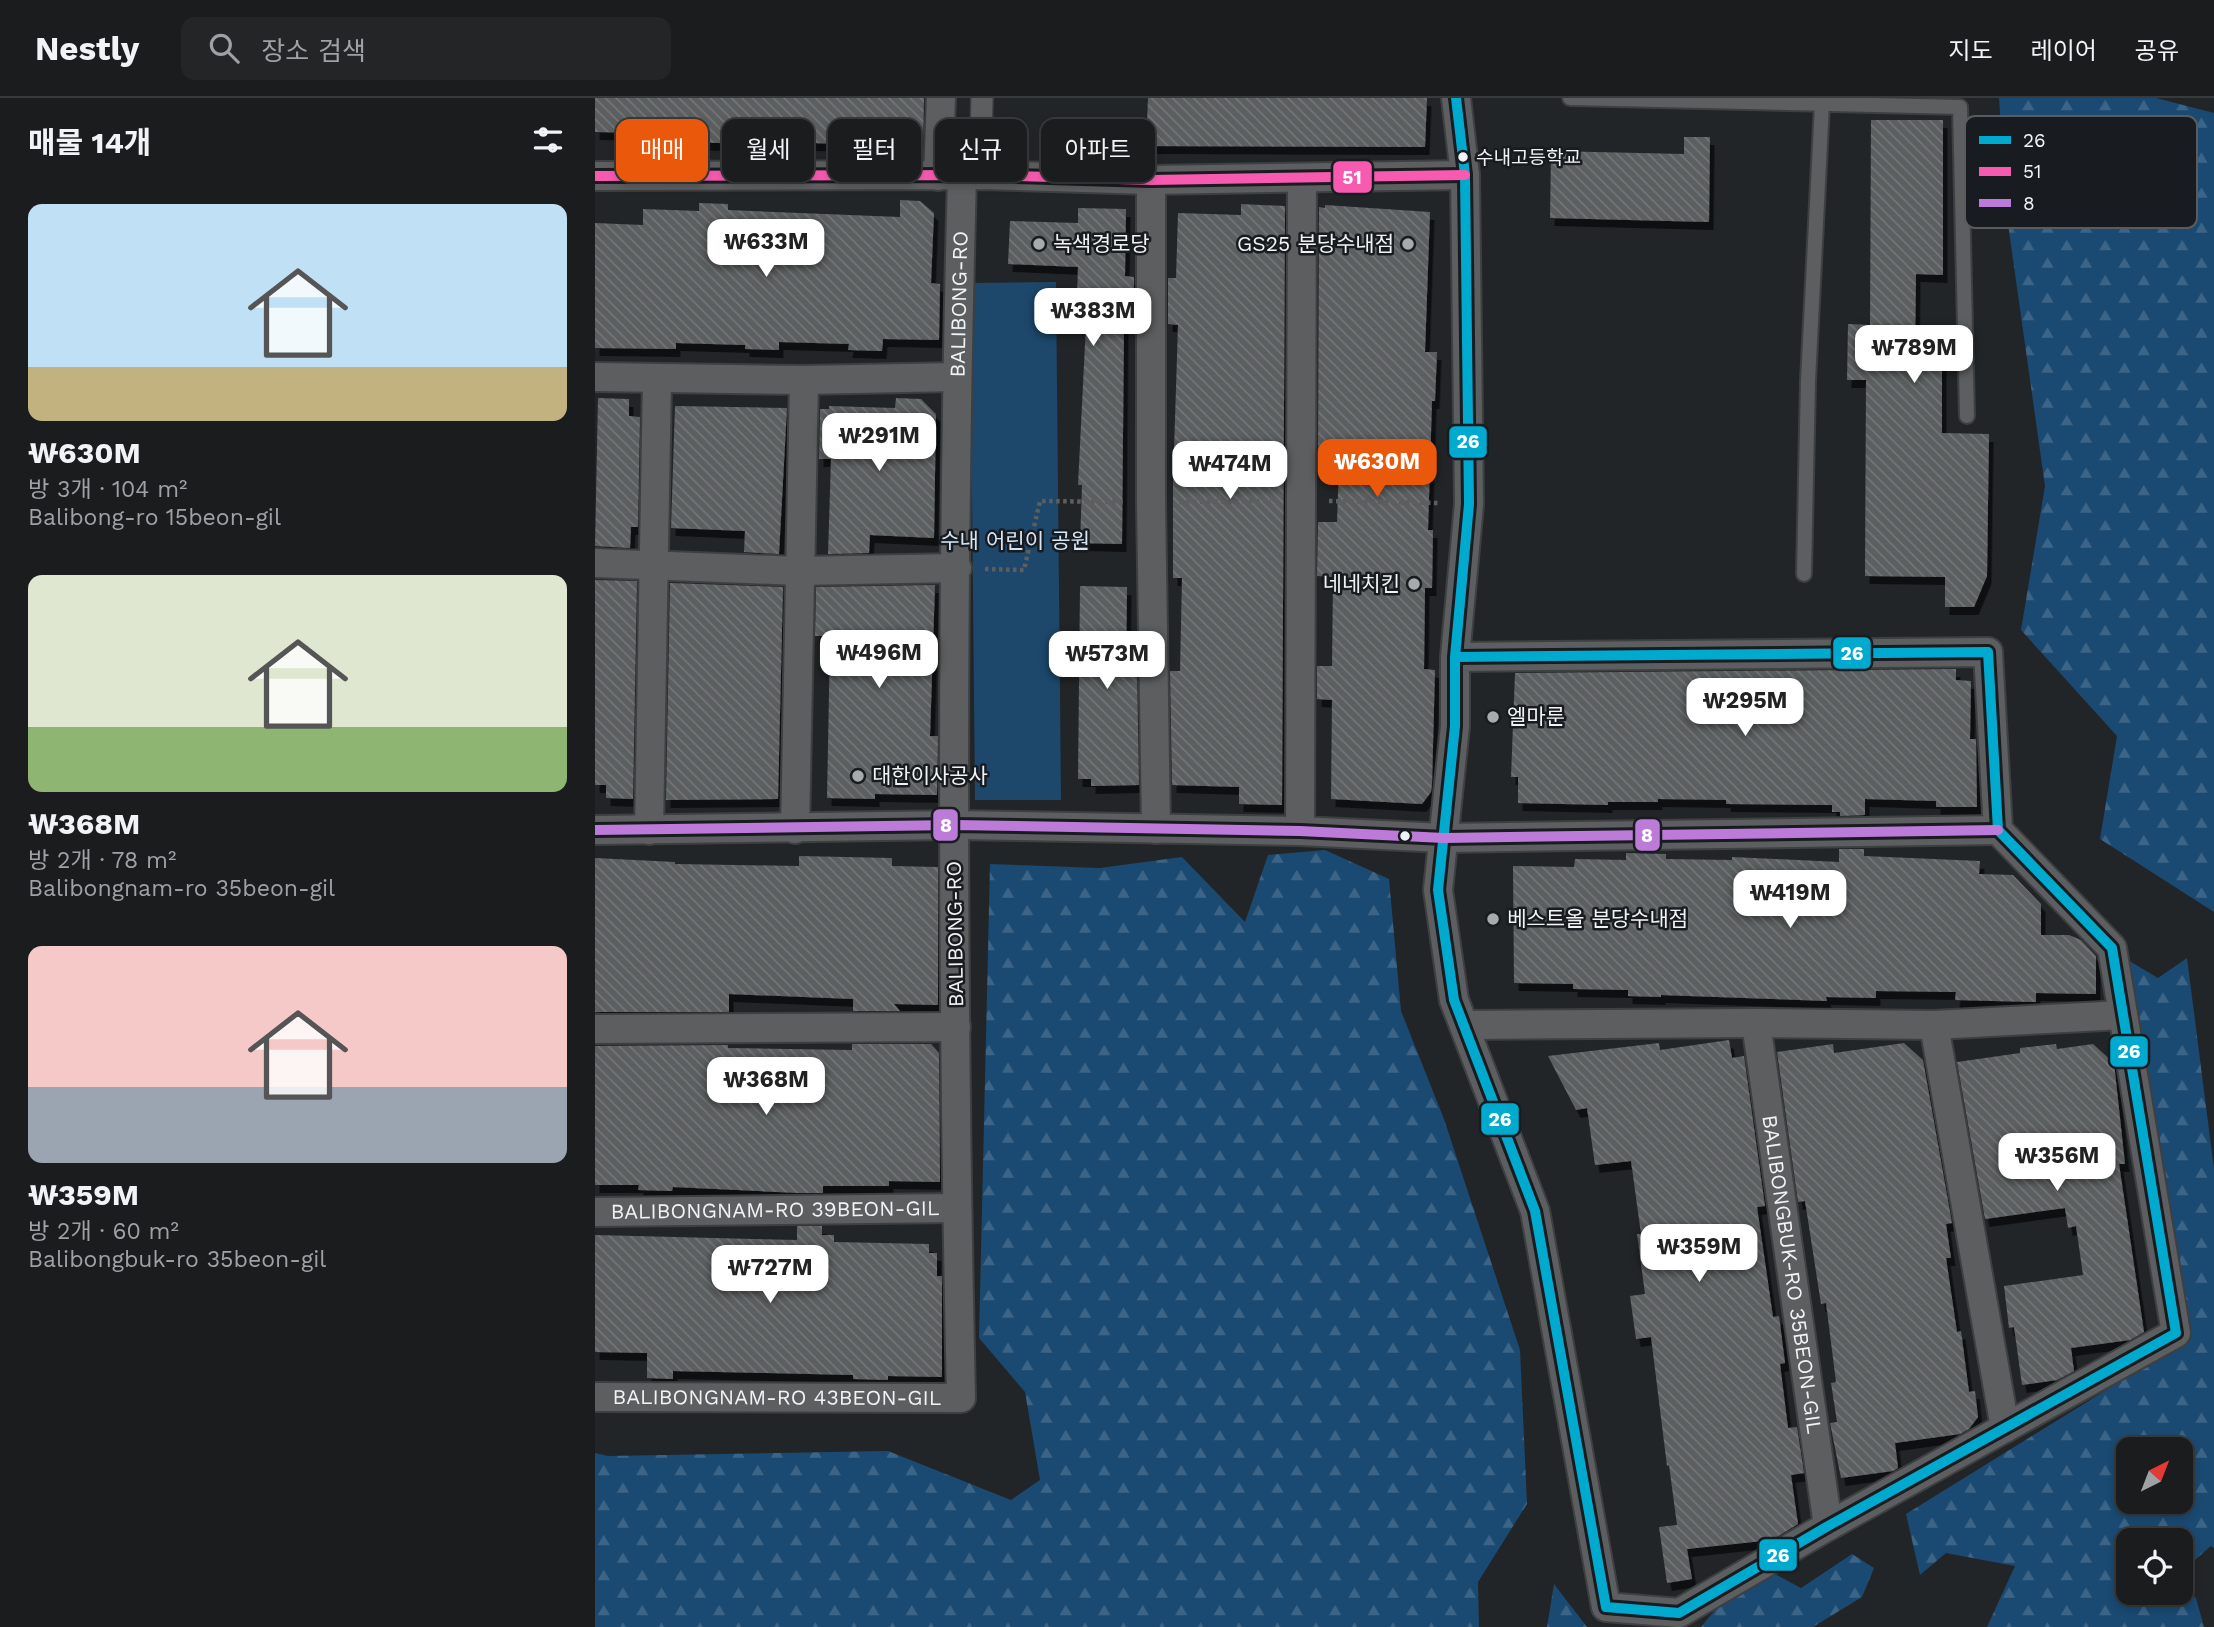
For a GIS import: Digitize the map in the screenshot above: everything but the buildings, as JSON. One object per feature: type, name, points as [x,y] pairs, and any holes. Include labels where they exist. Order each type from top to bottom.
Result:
[{"type":"street","points":[[941,98],[946,119]]},
{"type":"street","name":"BALIBONG-RO","points":[[976,119],[982,98]]},
{"type":"street","points":[[1455,657],[1988,652],[1998,831],[2112,948],[2176,1333],[1828,1526],[1679,1613],[1606,1607],[1535,1211],[1454,1000],[1438,890],[1455,726],[1455,657],[1469,504],[1465,174],[1456,98]]},
{"type":"street","points":[[1155,180],[1465,174]]},
{"type":"street","points":[[595,176],[935,176]]},
{"type":"street","points":[[1300,831],[1302,178]]},
{"type":"street","name":"BALIBONG-RO","points":[[960,182],[954,825],[956,1208],[961,1398]]},
{"type":"street","points":[[1151,182],[1150,502],[1156,829]]},
{"type":"street","points":[[595,377],[657,380],[804,380],[957,377]]},
{"type":"street","points":[[649,830],[657,380]]},
{"type":"street","points":[[795,830],[798,571],[804,380]]},
{"type":"street","points":[[595,563],[652,563],[798,571],[957,568]]},
{"type":"street","points":[[595,830],[795,830],[954,825],[1300,831],[1444,838],[1998,831]]},
{"type":"street","points":[[1464,1025],[1934,1025],[2123,1015]]},
{"type":"street","name":"BALIBONGBUK-RO 35BEON-GIL","points":[[1756,1023],[1828,1526]]},
{"type":"street","points":[[1934,1025],[2005,1428]]},
{"type":"street","points":[[595,1029],[956,1027]]},
{"type":"street","name":"BALIBONGNAM-RO 39BEON-GIL","points":[[595,1212],[956,1208]]},
{"type":"street","name":"BALIBONGNAM-RO 43BEON-GIL","points":[[595,1397],[961,1398]]},
{"type":"lane","points":[[1570,98],[1960,107],[1967,416]]},
{"type":"lane","points":[[1804,574],[1808,381],[1822,104]]},
{"type":"path","points":[[957,568],[1024,570],[1040,501],[1150,502]]},
{"type":"green space","points":[[1999,98],[2156,98],[2214,113],[2214,912],[2100,839],[2117,736],[2021,630],[2045,486],[2009,228],[2197,228],[2197,116],[2000,116]]},
{"type":"green space","name":"수내 어린이 공원","points":[[1056,282],[1061,800],[975,800],[970,283]]},
{"type":"green space","points":[[1325,850],[1389,879],[1401,1011],[1444,1119],[1520,1350],[1527,1504],[1478,1582],[1479,1627],[595,1627],[595,1453],[608,1456],[888,1451],[1011,1500],[1040,1480],[1025,1392],[979,1338],[990,864],[1100,868],[1182,857],[1245,922],[1268,855]]},
{"type":"green space","points":[[2187,958],[2214,1169],[2214,1548],[2211,1546],[2193,1562],[2193,1528],[2116,1528],[2116,1605],[2193,1605],[2193,1595],[2204,1627],[1987,1627],[2015,1566],[1946,1553],[1920,1575],[1906,1514],[2116,1384],[2179,1319],[2126,959],[2158,978]]},
{"type":"green space","points":[[1852,1554],[1874,1568],[1862,1597],[1813,1627],[1701,1627],[1754,1563],[1801,1588]]},
{"type":"green space","points":[[1554,1584],[1587,1627],[1547,1627]]},
{"type":"transit line","name":"26","points":[[1455,657],[1988,652],[1998,830],[2112,948],[2176,1333],[1828,1526],[1679,1613],[1606,1607],[1535,1211],[1454,1000],[1438,890],[1455,726],[1455,657],[1469,504],[1465,175],[1456,98]]},
{"type":"transit line","name":"51","points":[[595,176],[980,175],[1151,180],[1465,175]]},
{"type":"transit line","name":"8","points":[[595,830],[954,825],[1300,831],[1444,838],[1998,830]]},
{"type":"place","name":"수내고등학교","points":[[1463,157]]},
{"type":"place","name":"녹색경로당","points":[[1039,244]]},
{"type":"place","name":"GS25 분당수내점","points":[[1408,244]]},
{"type":"place","name":"네네치킨","points":[[1414,584]]},
{"type":"place","name":"엘마룬","points":[[1493,717]]},
{"type":"place","name":"대한이사공사","points":[[858,776]]},
{"type":"place","name":"베스트올 분당수내점","points":[[1493,919]]}]
